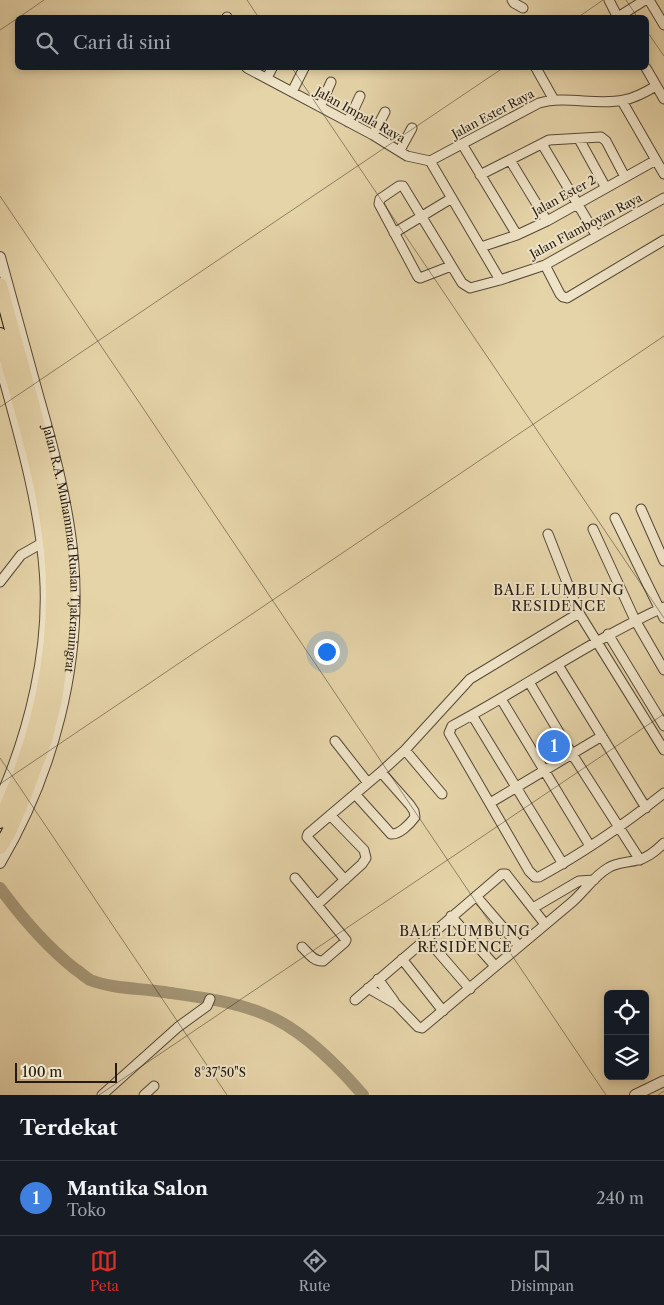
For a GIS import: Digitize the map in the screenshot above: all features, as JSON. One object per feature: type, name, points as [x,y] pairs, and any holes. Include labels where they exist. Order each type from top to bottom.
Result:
[{"type":"highway","name":"Jalan R.A. Muhammad Ruslan Tjakraningrat","points":[[0,285],[40,433],[60,516],[66,595],[63,644],[56,700],[45,740],[11,836],[0,847]]},
{"type":"highway","name":"Jalan R.A. Muhammad Ruslan Tjakraningrat","points":[[0,335],[38,477],[51,551],[54,587],[51,649],[42,695],[22,767],[12,796],[0,821]]},
{"type":"street","points":[[512,0],[523,8]]},
{"type":"street","points":[[609,0],[617,15]]},
{"type":"street","points":[[621,15],[645,0]]},
{"type":"street","points":[[650,0],[664,26]]},
{"type":"street","name":"Jalan Impala Raya","points":[[251,70],[403,153],[430,161]]},
{"type":"street","points":[[267,78],[271,70]]},
{"type":"street","points":[[292,92],[303,70]]},
{"type":"street","points":[[537,70],[554,100]]},
{"type":"street","points":[[647,70],[664,100]]},
{"type":"street","points":[[320,107],[331,82]]},
{"type":"street","name":"Jalan Ester Raya","points":[[430,161],[539,103],[554,100],[622,101],[656,86]]},
{"type":"street","points":[[348,122],[360,96]]},
{"type":"street","points":[[622,101],[664,174]]},
{"type":"street","points":[[373,135],[385,112]]},
{"type":"street","points":[[403,153],[412,128]]},
{"type":"street","points":[[480,175],[551,139],[601,137],[604,139],[624,178]]},
{"type":"street","points":[[579,139],[606,188]]},
{"type":"street","points":[[462,144],[517,235]]},
{"type":"street","points":[[542,144],[596,235]]},
{"type":"street","points":[[510,160],[547,221]]},
{"type":"street","name":"Jalan Ester 2","points":[[482,246],[517,235],[547,221],[656,160]]},
{"type":"street","points":[[430,161],[482,246],[500,280]]},
{"type":"street","points":[[399,186],[403,188],[421,216],[451,266],[418,278],[378,202],[399,186]]},
{"type":"street","points":[[394,233],[452,198]]},
{"type":"street","name":"Jalan Flamboyan Raya","points":[[451,266],[462,283],[470,288],[500,280],[545,265],[664,198]]},
{"type":"street","points":[[545,265],[563,297],[567,298],[664,240]]},
{"type":"street","name":"Jalan R.A. Muhammad Ruslan Tjakraningrat","points":[[0,257],[59,476],[73,558],[74,591],[72,654],[55,734],[43,771],[0,863]]},
{"type":"street","name":"Jalan R.A. Muhammad Ruslan Tjakraningrat","points":[[0,364],[29,478],[42,543],[45,576],[44,626],[34,697],[25,730],[0,799]]},
{"type":"street","points":[[641,509],[664,561]]},
{"type":"street","points":[[615,518],[661,608],[664,618]]},
{"type":"street","points":[[593,529],[635,620],[664,670]]},
{"type":"street","points":[[548,534],[579,613],[664,750]]},
{"type":"street","points":[[0,582],[21,555],[42,543]]},
{"type":"street","points":[[661,608],[608,634],[452,726],[449,733],[530,874],[539,878],[619,827],[664,793]]},
{"type":"street","points":[[345,880],[307,837],[308,834],[405,750],[470,679],[579,613]]},
{"type":"street","points":[[608,634],[664,726]]},
{"type":"street","points":[[558,665],[646,808]]},
{"type":"street","points":[[529,682],[572,754],[640,860]]},
{"type":"street","points":[[500,699],[590,846]]},
{"type":"street","points":[[472,715],[563,864]]},
{"type":"street","points":[[490,803],[602,736]]},
{"type":"street","points":[[335,741],[368,782]]},
{"type":"street","points":[[405,750],[442,794]]},
{"type":"street","points":[[354,794],[391,834],[396,834],[415,817],[413,809],[381,772]]},
{"type":"street","points":[[317,905],[365,862],[366,855],[330,815]]},
{"type":"street","points":[[378,979],[396,1004],[420,1028],[424,1027],[584,892],[600,873],[618,863],[640,860],[654,853],[664,844]]},
{"type":"street","points":[[355,1000],[451,916],[504,874],[545,924]]},
{"type":"street","points":[[295,878],[346,941],[324,961],[320,962],[302,947]]},
{"type":"street","points":[[533,908],[579,882],[594,880]]},
{"type":"street","points":[[476,896],[519,946]]},
{"type":"street","points":[[451,916],[495,966]]},
{"type":"street","points":[[426,938],[470,989]]},
{"type":"street","points":[[402,958],[443,1011]]},
{"type":"street","points":[[368,988],[396,1004]]},
{"type":"street","points":[[102,1095],[178,1027],[207,1006],[210,999]]},
{"type":"street","points":[[635,1095],[664,1081]]},
{"type":"street","points":[[144,1095],[154,1086]]},
{"type":"waterway","points":[[0,888],[44,941],[64,960],[90,980],[117,987],[215,1000],[264,1014],[278,1020],[305,1038],[330,1060],[363,1095]]},
{"type":"place","name":"Mantika Salon","points":[[554,746]]},
{"type":"district","name":"BALE LUMBUNG RESIDENCE","points":[[559,598]]},
{"type":"district","name":"BALE LUMBUNG RESIDENCE","points":[[465,940]]}]
